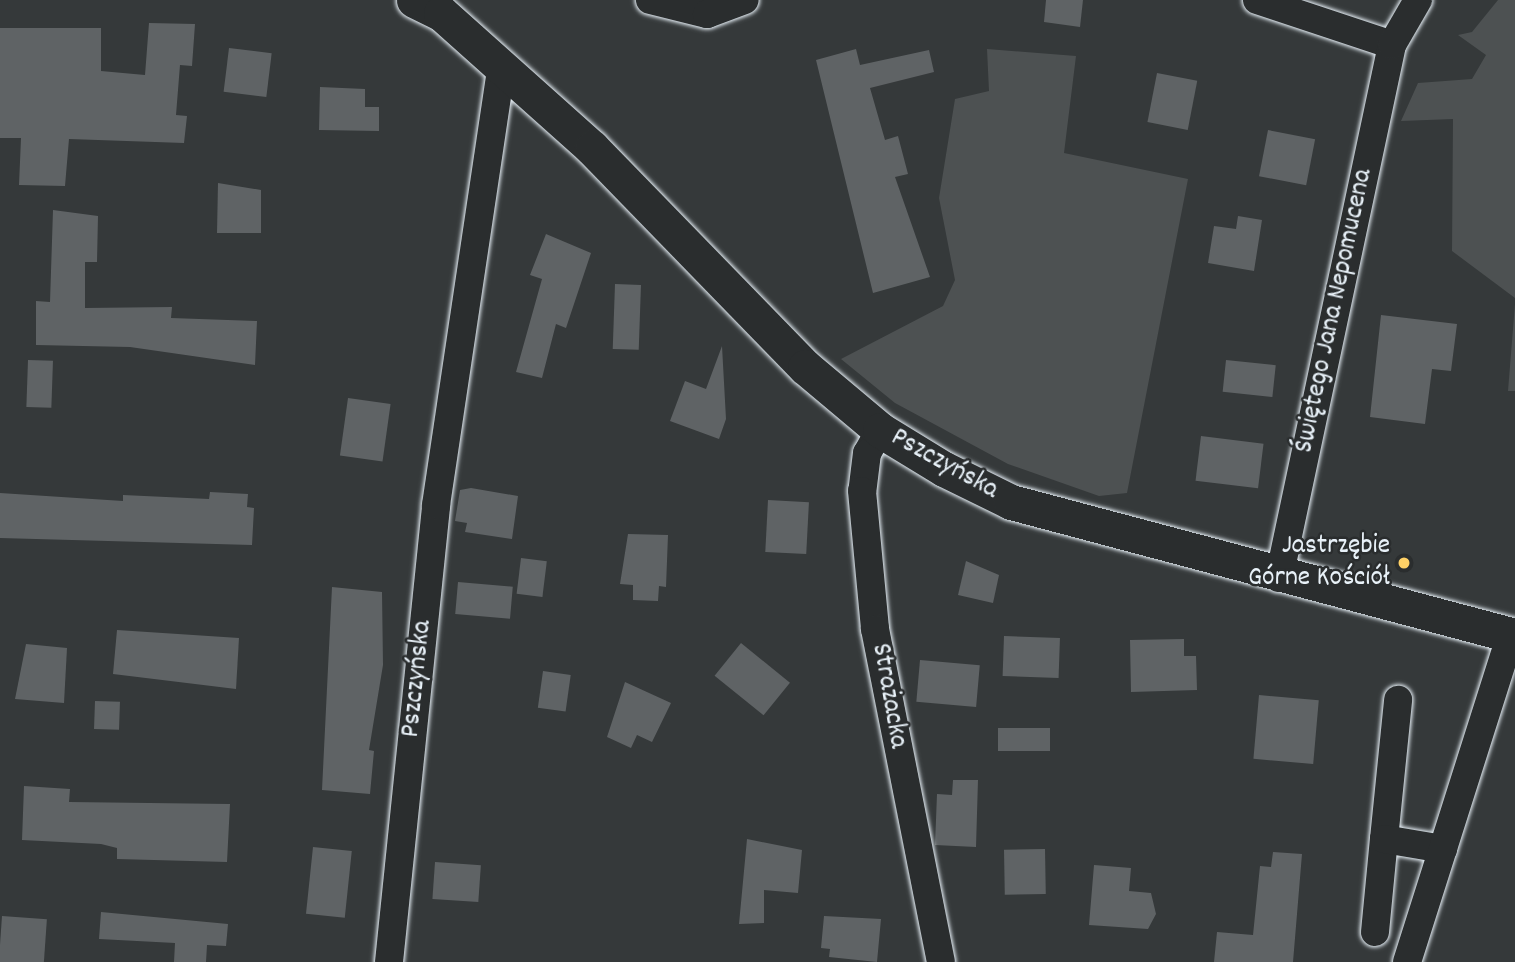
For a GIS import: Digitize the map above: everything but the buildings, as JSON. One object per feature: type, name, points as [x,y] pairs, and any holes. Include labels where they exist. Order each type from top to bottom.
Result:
[{"type":"street","points":[[650,0],[707,14],[745,0]]},
{"type":"street","points":[[1256,0],[1392,45]]},
{"type":"street","name":"Świętego Jana Nepomucena","points":[[1279,578],[1392,45],[1418,0]]},
{"type":"street","name":"Pszczyńska","points":[[436,4],[502,65],[805,367],[873,442],[1011,502],[1279,578],[1513,636]]},
{"type":"street","name":"Pszczyńska","points":[[389,962],[436,505],[502,65]]},
{"type":"street","name":"Strażacka","points":[[873,442],[862,491],[875,629],[941,962]]},
{"type":"street","points":[[1407,962],[1513,636]]},
{"type":"street","points":[[1375,932],[1398,700]]},
{"type":"street","points":[[1384,839],[1443,849]]},
{"type":"shaded area","points":[[1498,0],[1515,0],[1515,298],[1452,251],[1453,119],[1401,121],[1418,83],[1472,79],[1486,55],[1458,35],[1472,32]]},
{"type":"shaded area","points":[[987,49],[1076,56],[1064,153],[1188,179],[1127,493],[1099,496],[1008,464],[895,403],[841,359],[943,306],[955,280],[939,198],[955,99],[989,91]]},
{"type":"shaded area","points":[[1515,304],[1515,391],[1508,391]]},
{"type":"place","name":"Jastrzębie Górne Kościół","points":[[1404,563]]}]
